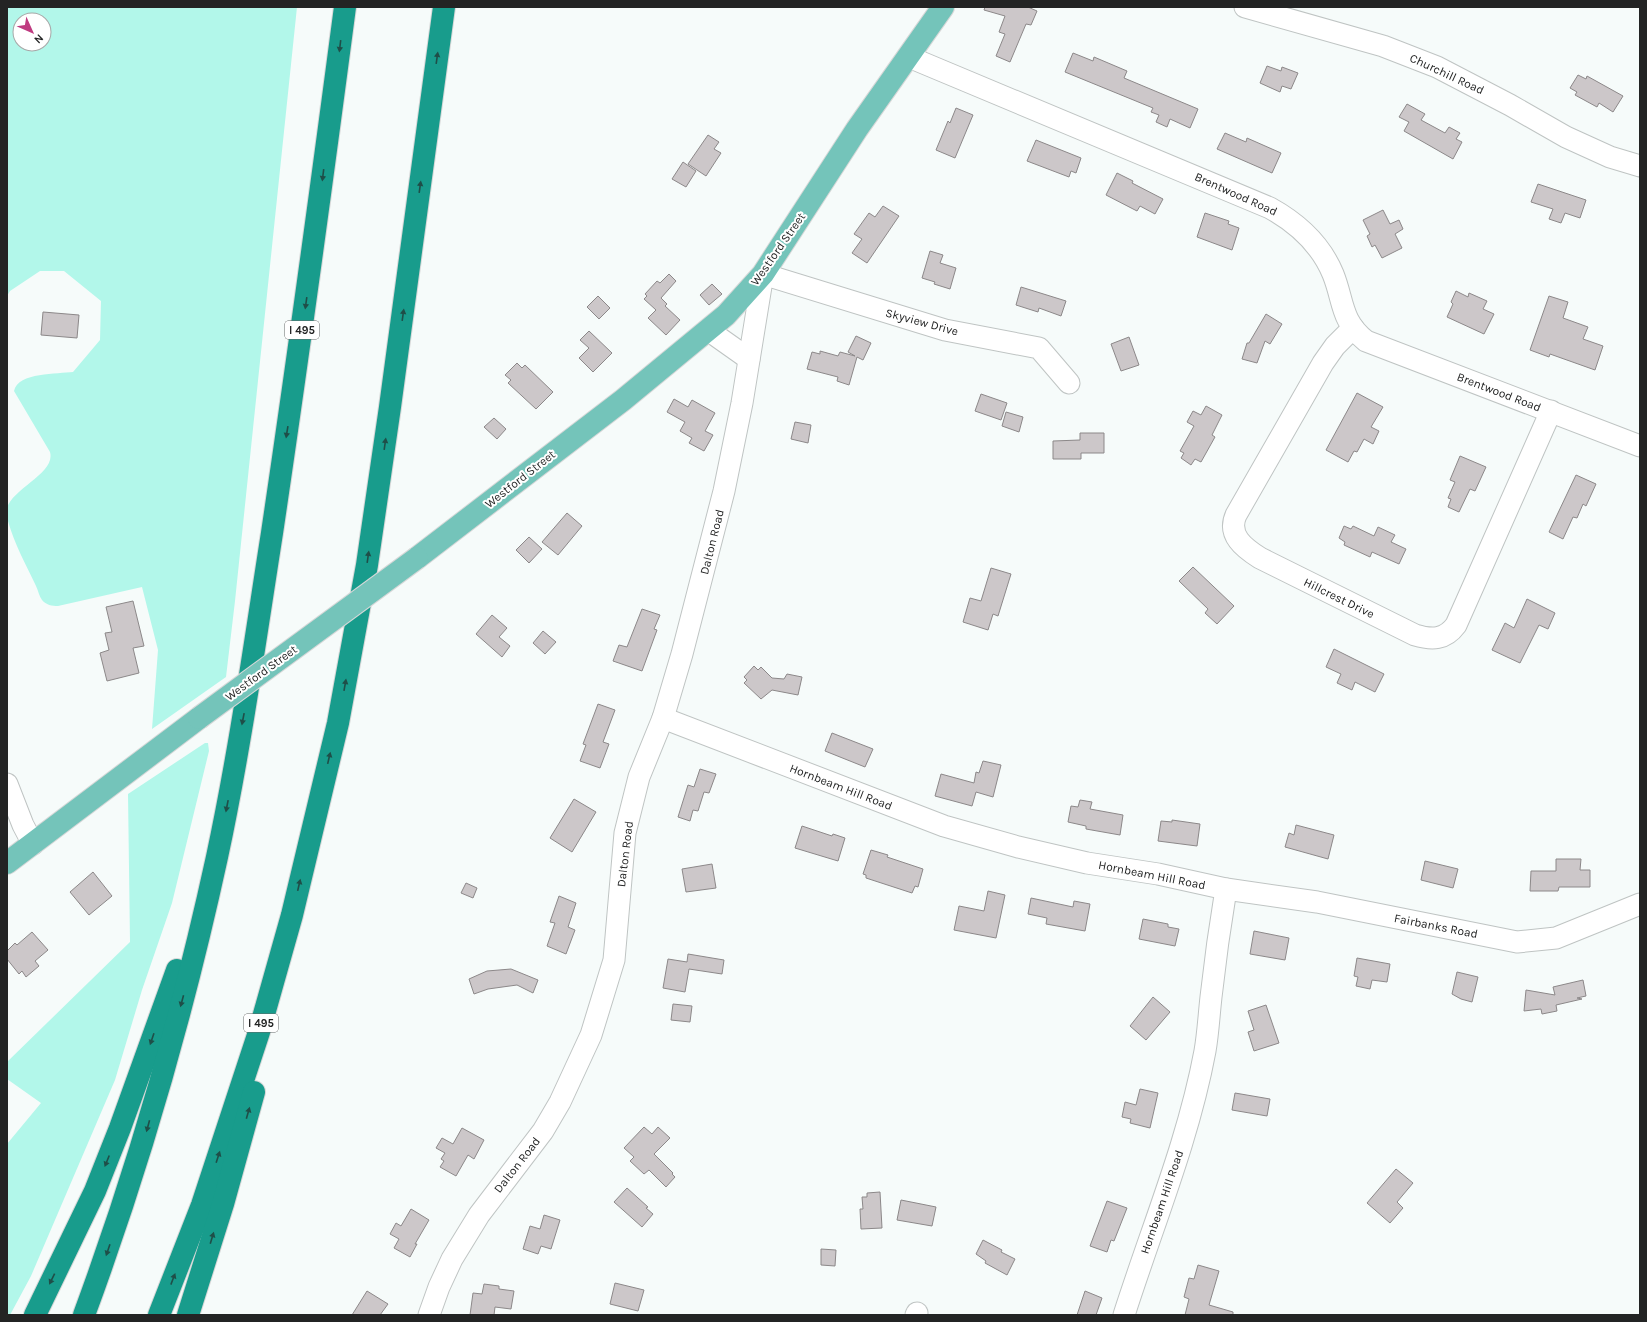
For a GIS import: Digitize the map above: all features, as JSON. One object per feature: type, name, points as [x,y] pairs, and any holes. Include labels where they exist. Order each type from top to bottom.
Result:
[{"type":"highway","name":"I 495","points":[[84,1315],[121,1212],[146,1132],[183,996],[216,857],[246,703],[292,401],[345,7]]},
{"type":"highway","name":"I 495","points":[[159,1315],[202,1205],[259,1032],[292,915],[338,723],[367,565],[444,7]]},
{"type":"highway","points":[[34,1315],[95,1191],[120,1128],[216,857]]},
{"type":"highway","points":[[188,1315],[222,1204],[266,1050],[292,915]]},
{"type":"main road","name":"Westford Street","points":[[7,863],[199,718],[417,558],[623,400],[726,315],[763,274],[857,129],[943,7]]},
{"type":"street","name":"Churchill Road","points":[[1245,7],[1383,46],[1437,67],[1510,105],[1566,137],[1610,157],[1640,166]]},
{"type":"street","name":"Brentwood Road","points":[[908,57],[1251,199],[1282,215],[1306,235],[1325,259],[1337,286],[1347,320],[1352,328],[1366,341],[1640,446]]},
{"type":"street","name":"Dalton Road","points":[[429,1315],[439,1286],[452,1259],[485,1206],[543,1131],[560,1102],[591,1035],[614,960],[625,833],[639,777],[663,718],[703,576],[724,491],[742,403],[763,274]]},
{"type":"street","name":"Skyview Drive","points":[[763,274],[945,330],[1039,348],[1069,383]]},
{"type":"street","name":"Hillcrest Drive","points":[[1352,328],[1335,346],[1323,363],[1236,514],[1233,521],[1234,532],[1242,545],[1260,558],[1415,636],[1427,639],[1439,638],[1450,632],[1456,624],[1551,411]]},
{"type":"street","points":[[708,330],[749,359]]},
{"type":"street","name":"Hornbeam Hill Road","points":[[663,718],[944,826],[1087,863],[1158,874],[1226,889],[1219,932],[1205,1051],[1189,1120],[1165,1198],[1137,1274],[1124,1315]]},
{"type":"street","points":[[7,784],[23,825],[33,844]]},
{"type":"street","name":"Fairbanks Road","points":[[1226,889],[1317,902],[1517,942],[1556,938],[1640,904]]},
{"type":"green space","points":[[7,7],[297,7],[226,677],[152,729],[158,650],[142,587],[58,606],[47,604],[41,598],[20,554],[8,521],[7,514],[7,508],[11,501],[41,474],[47,467],[50,460],[50,452],[14,391],[17,385],[30,377],[73,372],[100,340],[101,301],[64,271],[40,271],[10,291],[7,296]]},
{"type":"green space","points":[[205,743],[208,743],[209,751],[172,903],[142,990],[115,1080],[31,1276],[10,1315],[7,1315],[7,1144],[41,1103],[7,1079],[7,1062],[130,942],[128,794]]},
{"type":"building","points":[[985,7],[1028,7],[1037,11],[1031,25],[1026,24],[1010,62],[996,56],[1005,34],[999,32],[1005,16],[984,10]]},
{"type":"building","points":[[1073,53],[1093,61],[1094,57],[1127,71],[1124,78],[1198,109],[1190,128],[1170,119],[1167,127],[1156,122],[1159,115],[1151,112],[1153,108],[1065,72]]},
{"type":"building","points":[[1267,66],[1281,71],[1282,67],[1298,73],[1291,89],[1282,86],[1280,92],[1260,83]]},
{"type":"building","points":[[1578,75],[1586,79],[1587,76],[1623,96],[1613,112],[1599,103],[1597,107],[1575,95],[1577,92],[1570,88]]},
{"type":"building","points":[[1407,104],[1425,114],[1421,120],[1445,133],[1449,127],[1460,133],[1456,139],[1462,142],[1453,159],[1404,131],[1409,122],[1399,117]]},
{"type":"building","points":[[956,108],[973,115],[955,158],[936,150],[948,121],[950,123]]},
{"type":"building","points":[[1225,133],[1246,142],[1247,138],[1281,153],[1272,173],[1217,149]]},
{"type":"building","points":[[708,135],[719,142],[714,149],[721,153],[706,176],[688,164]]},
{"type":"building","points":[[1036,140],[1081,158],[1076,173],[1071,171],[1069,177],[1027,161]]},
{"type":"building","points":[[683,162],[696,171],[686,187],[672,179]]},
{"type":"building","points":[[1117,173],[1133,181],[1132,183],[1163,199],[1155,214],[1140,206],[1137,211],[1106,195]]},
{"type":"building","points":[[1538,184],[1586,200],[1580,218],[1565,213],[1561,223],[1549,219],[1553,209],[1531,202]]},
{"type":"building","points":[[883,206],[899,216],[867,263],[852,253],[862,239],[854,234],[869,213],[875,217]]},
{"type":"building","points":[[1383,210],[1390,224],[1399,220],[1403,229],[1395,234],[1402,248],[1382,258],[1375,245],[1372,247],[1367,236],[1370,234],[1363,220]]},
{"type":"building","points":[[1205,213],[1229,221],[1228,224],[1239,228],[1232,250],[1197,237]]},
{"type":"building","points":[[930,251],[943,255],[940,263],[956,268],[950,289],[922,278]]},
{"type":"building","points":[[669,274],[676,281],[661,298],[667,304],[665,306],[680,320],[666,335],[648,318],[656,310],[644,299],[647,296],[645,294],[657,281],[660,283]]},
{"type":"building","points":[[712,284],[722,294],[709,305],[700,295]]},
{"type":"building","points":[[1021,287],[1066,301],[1061,316],[1039,308],[1038,312],[1016,305]]},
{"type":"building","points":[[1456,291],[1468,297],[1469,293],[1487,301],[1483,309],[1494,314],[1484,334],[1447,317],[1453,304],[1451,302]]},
{"type":"building","points":[[598,296],[610,308],[599,319],[587,307]]},
{"type":"building","points":[[1549,296],[1568,302],[1563,318],[1588,327],[1583,339],[1603,346],[1595,370],[1550,354],[1549,357],[1530,350]]},
{"type":"building","points":[[43,312],[79,315],[77,338],[41,335]]},
{"type":"building","points":[[1266,314],[1282,324],[1270,344],[1265,341],[1257,363],[1242,359],[1247,343],[1249,343]]},
{"type":"building","points":[[589,331],[612,353],[593,372],[579,358],[589,348],[580,340]]},
{"type":"building","points":[[856,336],[871,343],[863,360],[857,357],[849,385],[837,381],[838,377],[807,369],[812,352],[820,354],[820,351],[838,356],[840,352],[855,356],[848,352]]},
{"type":"building","points":[[1129,337],[1139,365],[1121,371],[1111,344]]},
{"type":"building","points":[[517,363],[522,368],[525,365],[553,392],[536,409],[508,383],[511,380],[505,375]]},
{"type":"building","points":[[1357,393],[1383,407],[1371,427],[1379,431],[1373,444],[1364,439],[1357,452],[1354,451],[1348,462],[1326,450]]},
{"type":"building","points":[[981,394],[1007,403],[1001,420],[975,411]]},
{"type":"building","points":[[674,399],[688,407],[692,400],[715,413],[705,431],[713,435],[704,451],[689,443],[692,438],[680,431],[685,422],[667,412]]},
{"type":"building","points":[[1206,406],[1222,415],[1212,435],[1215,437],[1201,462],[1195,459],[1191,465],[1181,458],[1184,453],[1180,451],[1194,426],[1187,422],[1193,411],[1201,415]]},
{"type":"building","points":[[1006,412],[1023,417],[1019,432],[1002,426]]},
{"type":"building","points":[[494,418],[506,429],[497,439],[484,427]]},
{"type":"building","points":[[795,422],[811,425],[808,443],[791,439]]},
{"type":"building","points":[[1080,433],[1104,433],[1104,453],[1081,453],[1081,459],[1053,459],[1053,441],[1080,440]]},
{"type":"building","points":[[1460,456],[1486,467],[1475,491],[1470,489],[1459,512],[1448,507],[1451,499],[1448,498],[1455,482],[1450,480]]},
{"type":"building","points":[[1576,475],[1596,484],[1586,506],[1583,504],[1577,518],[1573,517],[1563,539],[1549,532]]},
{"type":"building","points":[[567,513],[582,526],[558,555],[542,542]]},
{"type":"building","points":[[1344,526],[1351,529],[1353,526],[1374,536],[1378,527],[1395,535],[1391,542],[1406,549],[1399,564],[1372,552],[1370,557],[1344,545],[1345,542],[1339,538]]},
{"type":"building","points":[[529,537],[542,549],[529,563],[516,550]]},
{"type":"building","points":[[1193,567],[1234,606],[1217,624],[1205,613],[1208,609],[1179,581]]},
{"type":"building","points":[[991,568],[1011,574],[998,616],[993,614],[988,630],[963,622],[970,598],[981,601]]},
{"type":"building","points":[[1527,599],[1555,613],[1548,629],[1539,625],[1520,663],[1492,650],[1505,623],[1514,628]]},
{"type":"building","points":[[133,601],[144,646],[133,648],[139,673],[107,681],[100,653],[109,650],[105,633],[112,632],[106,607]]},
{"type":"building","points":[[642,609],[660,615],[654,629],[657,630],[642,671],[613,661],[619,645],[627,647]]},
{"type":"building","points":[[492,615],[507,628],[499,637],[510,646],[502,657],[476,634]]},
{"type":"building","points":[[543,631],[556,642],[545,654],[533,643]]},
{"type":"building","points":[[1334,649],[1384,674],[1375,692],[1355,682],[1352,690],[1337,683],[1341,674],[1326,667]]},
{"type":"building","points":[[754,666],[758,670],[761,667],[772,678],[784,679],[787,674],[802,677],[798,695],[772,690],[761,699],[744,683],[747,680],[744,677]]},
{"type":"building","points":[[598,704],[615,710],[603,742],[609,744],[600,768],[580,761],[586,745],[583,744]]},
{"type":"building","points":[[832,733],[873,749],[865,767],[825,751]]},
{"type":"building","points":[[983,761],[1001,765],[993,797],[976,792],[972,806],[935,796],[941,774],[974,783],[976,772],[979,773]]},
{"type":"building","points":[[700,769],[716,774],[709,793],[704,792],[698,811],[693,810],[690,821],[678,817],[688,785],[694,787]]},
{"type":"building","points":[[574,799],[596,812],[572,852],[550,838]]},
{"type":"building","points":[[1080,800],[1092,802],[1090,809],[1123,815],[1120,835],[1086,829],[1086,826],[1068,822],[1071,806],[1078,807]]},
{"type":"building","points":[[1172,820],[1200,824],[1197,846],[1158,841],[1161,821],[1172,822]]},
{"type":"building","points":[[1296,825],[1334,835],[1328,859],[1285,847],[1289,833],[1294,835]]},
{"type":"building","points":[[802,826],[832,836],[833,834],[845,838],[838,861],[795,848]]},
{"type":"building","points":[[871,850],[923,869],[918,887],[915,886],[912,893],[866,878],[866,875],[863,874]]},
{"type":"building","points":[[1556,859],[1581,859],[1580,870],[1590,870],[1590,887],[1559,887],[1558,891],[1530,891],[1531,871],[1556,871]]},
{"type":"building","points":[[1425,861],[1458,869],[1453,888],[1421,880]]},
{"type":"building","points":[[712,864],[716,888],[686,892],[682,869]]},
{"type":"building","points":[[93,872],[112,896],[89,915],[70,892]]},
{"type":"building","points":[[466,883],[477,888],[473,898],[461,893]]},
{"type":"building","points":[[988,891],[1005,895],[996,938],[954,930],[959,906],[984,911]]},
{"type":"building","points":[[559,896],[576,903],[568,927],[575,930],[566,954],[547,946],[555,923],[550,922]]},
{"type":"building","points":[[1031,898],[1073,907],[1074,901],[1090,904],[1085,931],[1046,924],[1047,918],[1028,914]]},
{"type":"building","points":[[1143,919],[1168,924],[1168,927],[1179,929],[1175,946],[1139,939]]},
{"type":"building","points":[[1254,931],[1289,938],[1285,960],[1250,954]]},
{"type":"building","points":[[32,932],[48,950],[35,961],[39,966],[26,977],[22,971],[19,974],[7,959],[7,951],[15,943],[17,945]]},
{"type":"building","points":[[688,954],[724,960],[722,974],[689,969],[685,992],[663,988],[668,959],[687,962]]},
{"type":"building","points":[[1357,958],[1390,964],[1387,982],[1372,980],[1370,989],[1356,986],[1358,977],[1354,976]]},
{"type":"building","points":[[511,969],[538,980],[533,993],[517,985],[488,989],[474,994],[469,979],[487,971]]},
{"type":"building","points":[[1457,972],[1478,977],[1472,1002],[1461,999],[1452,994]]},
{"type":"building","points":[[1583,980],[1586,996],[1577,998],[1582,999],[1556,1005],[1557,1011],[1542,1014],[1541,1009],[1524,1011],[1526,990],[1555,995],[1553,987]]},
{"type":"building","points":[[1153,997],[1170,1012],[1146,1040],[1130,1026]]},
{"type":"building","points":[[673,1004],[692,1006],[690,1022],[671,1020]]},
{"type":"building","points":[[1266,1005],[1279,1043],[1254,1051],[1248,1032],[1254,1030],[1248,1011]]},
{"type":"building","points":[[1140,1089],[1158,1093],[1150,1128],[1130,1123],[1131,1119],[1122,1117],[1125,1102],[1136,1105]]},
{"type":"building","points":[[1235,1093],[1270,1099],[1267,1116],[1232,1110]]},
{"type":"building","points":[[644,1127],[652,1134],[658,1127],[670,1138],[654,1154],[673,1173],[672,1174],[675,1177],[666,1187],[649,1170],[644,1174],[630,1161],[634,1157],[624,1148]]},
{"type":"building","points":[[462,1128],[484,1140],[474,1159],[468,1155],[456,1176],[440,1167],[444,1161],[441,1159],[445,1153],[436,1148],[442,1138],[453,1144]]},
{"type":"building","points":[[1396,1169],[1413,1183],[1397,1202],[1403,1208],[1390,1223],[1367,1203]]},
{"type":"building","points":[[627,1188],[648,1207],[646,1208],[653,1214],[642,1227],[614,1202]]},
{"type":"building","points":[[880,1192],[882,1228],[861,1229],[860,1209],[863,1209],[862,1197],[867,1197],[867,1193]]},
{"type":"building","points":[[901,1200],[936,1207],[932,1226],[897,1220]]},
{"type":"building","points":[[1107,1201],[1127,1208],[1114,1241],[1111,1240],[1107,1252],[1090,1246]]},
{"type":"building","points":[[411,1209],[429,1220],[415,1244],[417,1244],[410,1257],[394,1248],[399,1239],[390,1234],[396,1223],[401,1226]]},
{"type":"building","points":[[544,1215],[560,1220],[551,1249],[541,1246],[538,1254],[523,1249],[530,1226],[540,1229]]},
{"type":"building","points":[[983,1240],[1015,1259],[1007,1275],[985,1263],[986,1261],[976,1254]]},
{"type":"building","points":[[821,1249],[836,1250],[835,1266],[821,1265]]},
{"type":"building","points":[[1198,1265],[1219,1271],[1209,1305],[1233,1312],[1233,1315],[1185,1315],[1189,1299],[1184,1297],[1189,1278],[1194,1279]]},
{"type":"building","points":[[615,1283],[644,1290],[638,1311],[610,1304]]},
{"type":"building","points":[[484,1284],[499,1286],[499,1289],[514,1291],[511,1309],[495,1307],[494,1315],[470,1315],[473,1293],[482,1294]]},
{"type":"building","points":[[367,1291],[388,1304],[380,1315],[352,1315]]},
{"type":"building","points":[[1085,1291],[1102,1298],[1096,1315],[1077,1315]]}]
